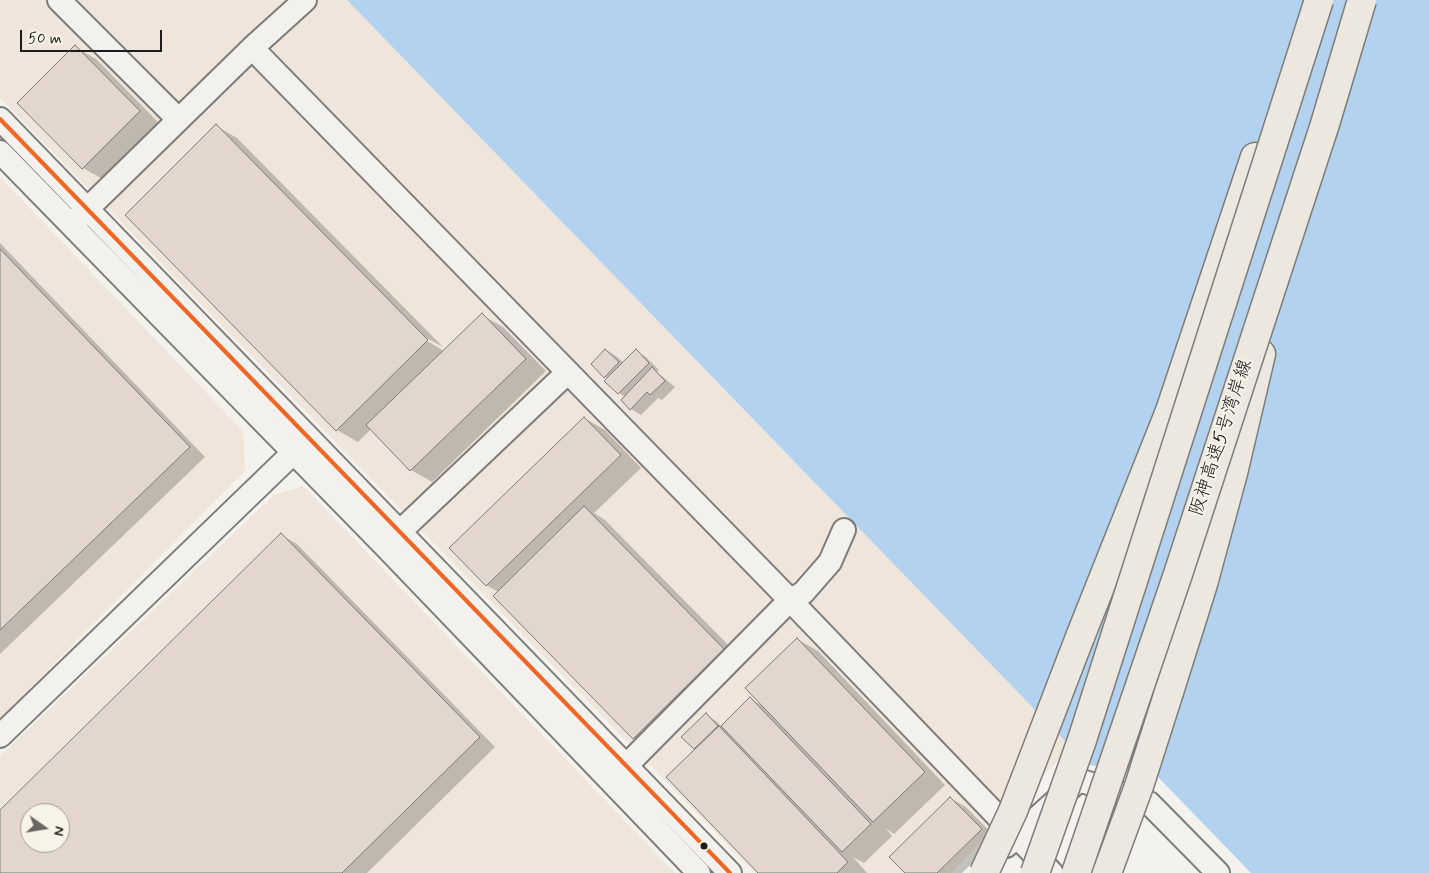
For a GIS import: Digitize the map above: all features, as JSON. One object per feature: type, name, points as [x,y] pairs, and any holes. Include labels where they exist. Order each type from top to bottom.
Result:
[{"type":"highway","points":[[1035,873],[1082,740],[1319,0]]},
{"type":"highway","name":"阪神高速5号湾岸線","points":[[1076,873],[1178,574],[1333,98],[1362,0]]},
{"type":"highway","points":[[984,873],[1020,793],[1117,541],[1170,411],[1255,156],[1308,33]]},
{"type":"highway","points":[[1107,873],[1139,786],[1203,584],[1235,463],[1294,214]]},
{"type":"street","points":[[60,0],[178,118]]},
{"type":"street","points":[[71,225],[178,118],[305,0]]},
{"type":"street","points":[[252,48],[790,600],[1052,873]]},
{"type":"street","points":[[0,119],[87,209],[392,539],[611,782],[699,873]]},
{"type":"street","points":[[0,152],[293,453],[392,539],[626,766],[730,873]]},
{"type":"street","points":[[392,539],[567,373]]},
{"type":"street","points":[[0,736],[293,453]]},
{"type":"street","points":[[611,782],[790,600],[804,593],[830,562],[844,530]]},
{"type":"street","points":[[979,873],[1016,836],[1079,780],[1150,803],[1218,873]]},
{"type":"shaded area","points":[[0,0],[347,0],[1071,747],[951,873],[755,873],[0,98]]},
{"type":"shaded area","points":[[0,177],[243,431],[245,471],[0,718]]},
{"type":"shaded area","points":[[303,486],[675,873],[0,873],[0,756],[274,495]]},
{"type":"water","points":[[347,0],[1429,0],[1429,873],[1251,873],[1158,777],[1090,765],[1081,759]]},
{"type":"building","points":[[75,45],[140,111],[82,169],[17,103]]},
{"type":"building","points":[[216,124],[428,340],[336,431],[125,215]]},
{"type":"building","points":[[0,249],[190,447],[0,630]]},
{"type":"building","points":[[482,313],[526,359],[410,471],[366,425]]},
{"type":"building","points":[[605,349],[619,362],[604,378],[591,364]]},
{"type":"building","points":[[636,349],[649,363],[618,394],[604,381]]},
{"type":"building","points":[[652,367],[665,381],[650,395],[647,392],[630,410],[621,400]]},
{"type":"building","points":[[584,417],[621,455],[486,586],[449,548]]},
{"type":"building","points":[[584,506],[724,649],[633,739],[493,596]]},
{"type":"building","points":[[281,533],[480,737],[342,873],[0,873],[0,810]]},
{"type":"building","points":[[797,638],[925,772],[873,822],[745,688]]},
{"type":"building","points":[[750,697],[871,824],[842,852],[721,726]]},
{"type":"building","points":[[706,713],[718,726],[694,749],[681,737]]},
{"type":"building","points":[[719,726],[848,862],[837,873],[758,873],[666,777]]},
{"type":"building","points":[[950,797],[982,829],[937,873],[905,873],[889,857]]},
{"type":"transit line","points":[[0,119],[730,873]]}]
